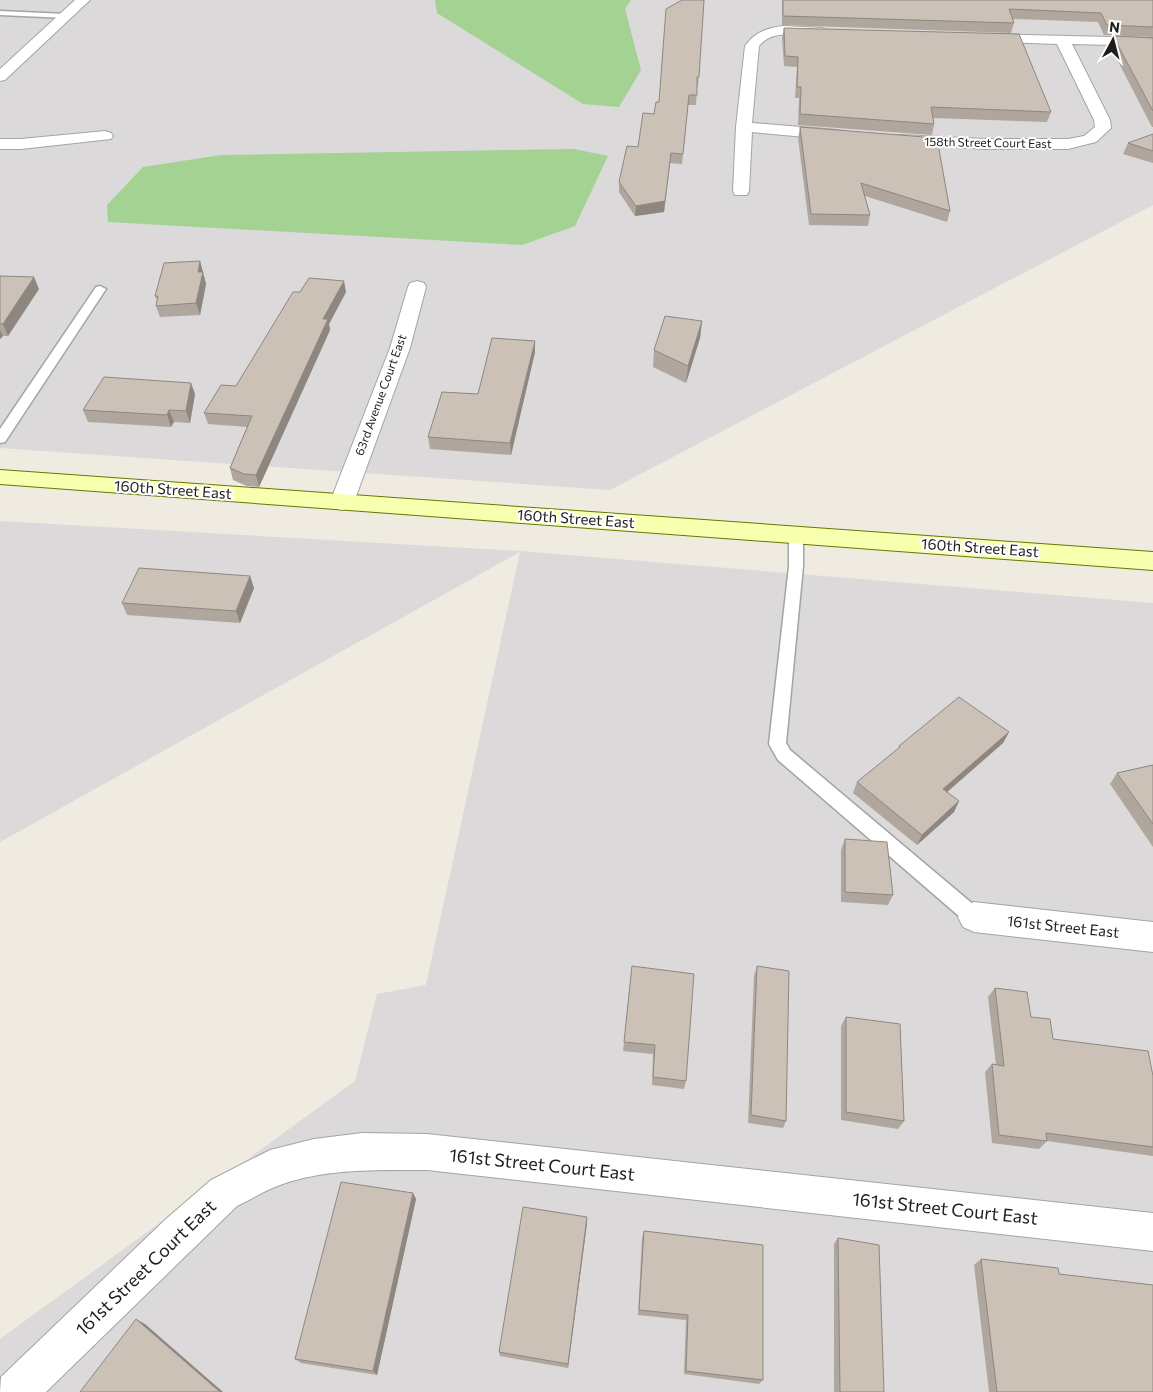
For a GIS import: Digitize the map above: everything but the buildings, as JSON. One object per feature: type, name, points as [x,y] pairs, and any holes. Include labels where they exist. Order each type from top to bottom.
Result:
[{"type":"main road","name":"160th Street East","points":[[0,477],[1153,561]]},
{"type":"street","points":[[0,77],[83,0]]},
{"type":"street","points":[[741,191],[744,127],[752,46],[756,38],[763,33],[794,31],[835,33]]},
{"type":"street","points":[[972,38],[1153,42]]},
{"type":"street","name":"158th Street Court East","points":[[886,139],[1043,145],[1083,142],[1098,134],[1103,128],[1102,120],[1062,39]]},
{"type":"street","points":[[744,127],[849,136]]},
{"type":"street","points":[[0,144],[21,144],[105,136]]},
{"type":"street","name":"63rd Avenue Court East","points":[[342,502],[400,348],[417,287]]},
{"type":"street","name":"161st Street East","points":[[974,917],[1153,937]]},
{"type":"street","name":"161st Street Court East","points":[[16,1392],[180,1233],[224,1193],[270,1170],[314,1158],[362,1151],[437,1153],[1153,1232]]},
{"type":"lane","points":[[0,13],[66,16]]},
{"type":"lane","points":[[0,439],[100,290]]},
{"type":"lane","points":[[796,535],[796,566],[777,744],[784,756],[974,917]]},
{"type":"shaded area","points":[[0,0],[1153,0],[1153,205],[610,490],[0,448]]},
{"type":"shaded area","points":[[0,521],[520,551],[1153,603],[1153,1392],[0,1392],[0,1339],[355,1081],[377,994],[426,985],[520,552],[0,842]]},
{"type":"green space","points":[[435,0],[631,0],[625,9],[641,70],[619,107],[583,104],[437,13]]},
{"type":"green space","points":[[574,149],[608,156],[575,226],[522,245],[108,222],[107,205],[143,167],[221,155]]}]
